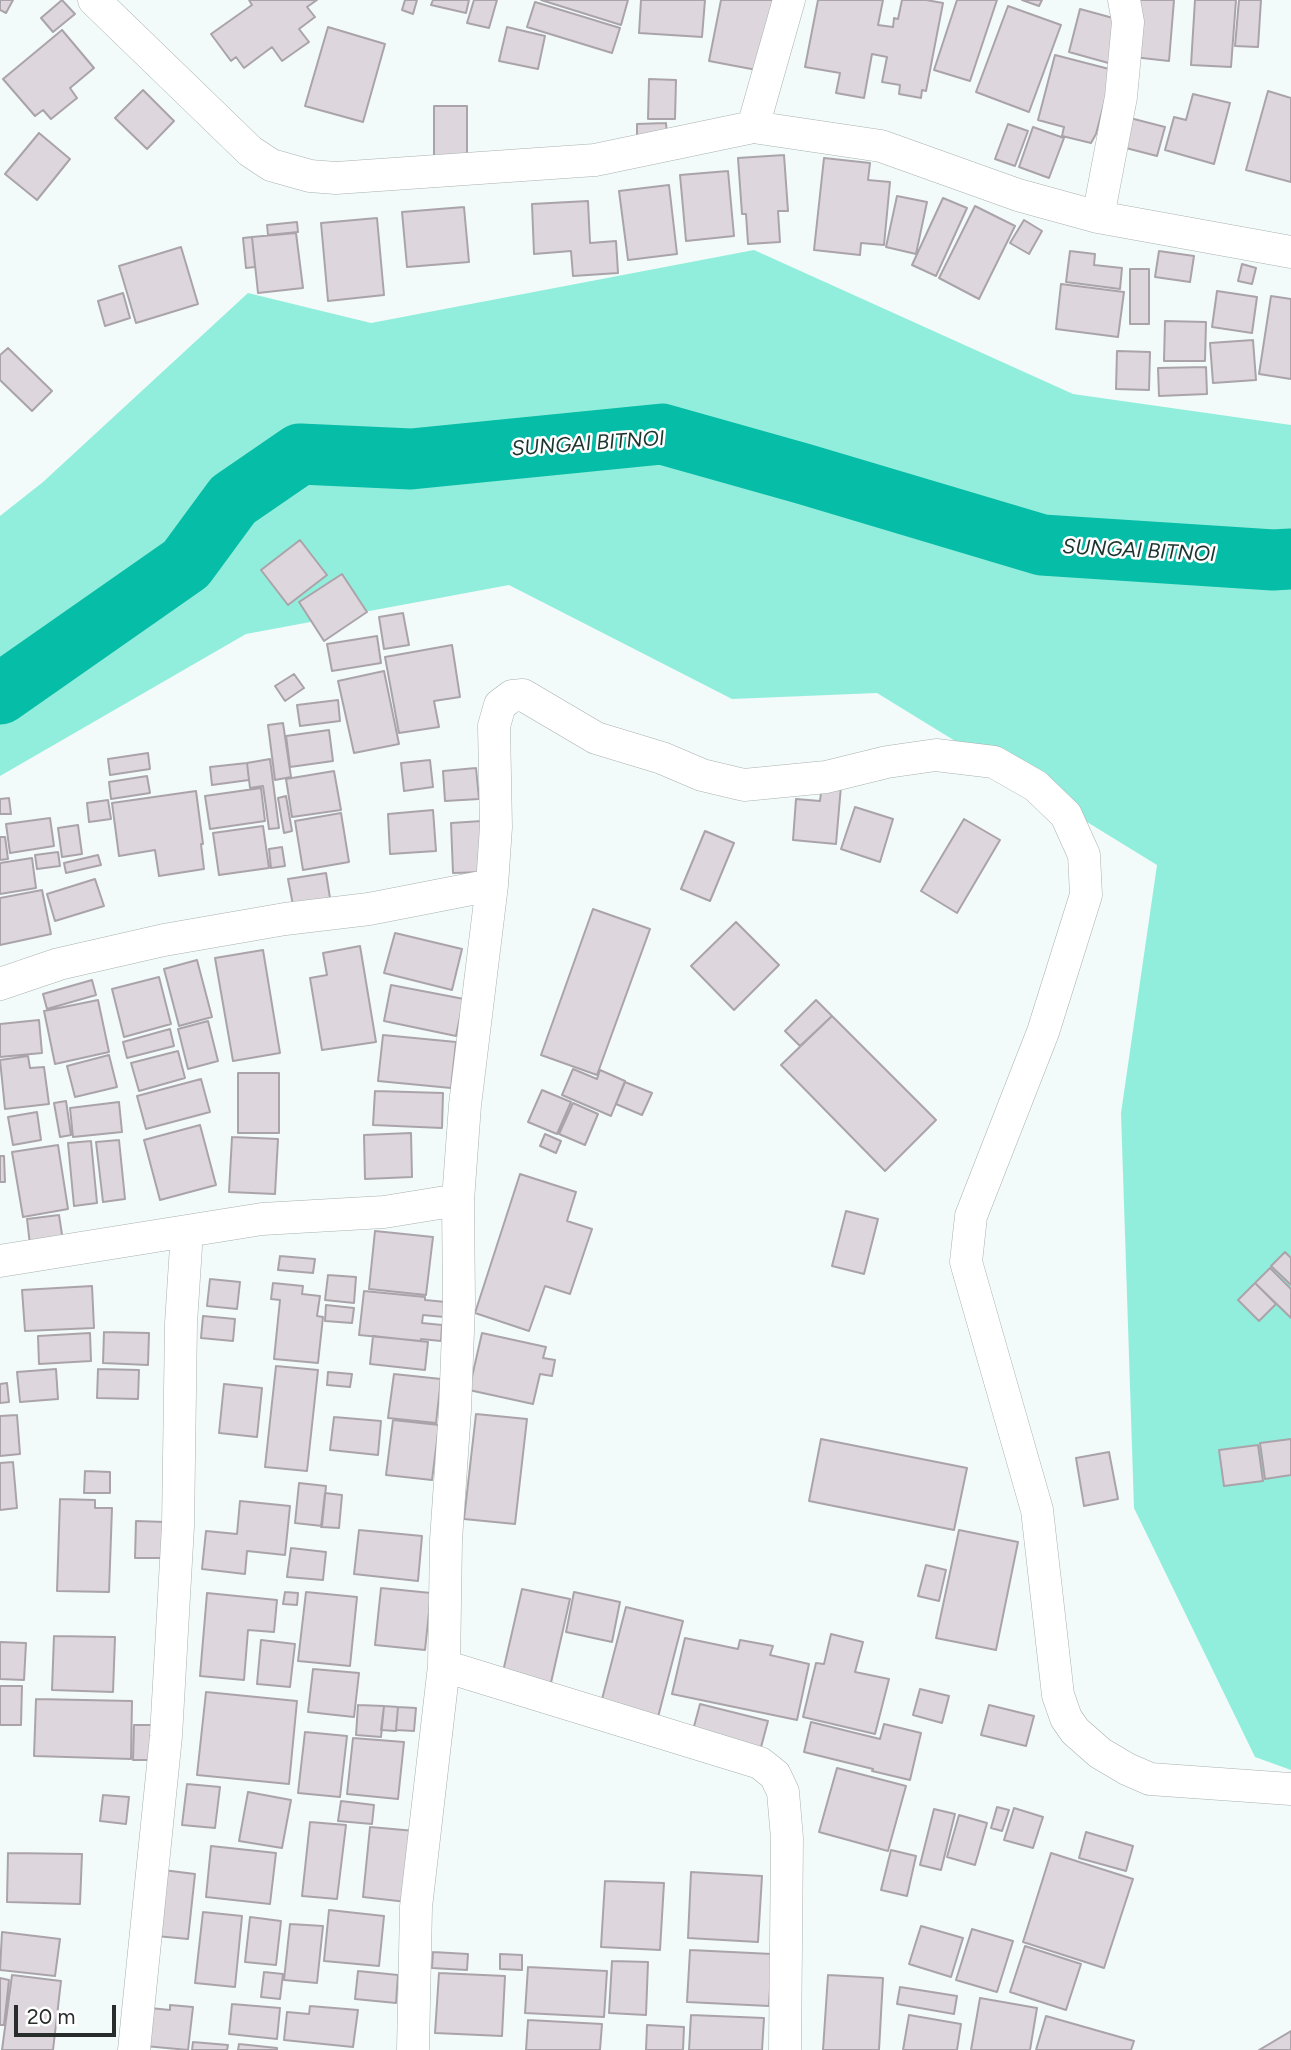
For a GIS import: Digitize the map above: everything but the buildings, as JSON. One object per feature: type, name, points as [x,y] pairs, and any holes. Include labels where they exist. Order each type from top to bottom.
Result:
[{"type":"street","points":[[94,0],[250,151],[271,165],[310,176],[336,178],[595,160],[753,127],[881,146],[1018,195],[1098,217],[1291,251]]},
{"type":"street","points":[[753,127],[789,0]]},
{"type":"street","points":[[1098,217],[1121,97],[1128,22],[1124,0]]},
{"type":"street","points":[[413,2050],[416,1907],[443,1666],[446,1540],[459,1304],[458,1200],[465,1105],[492,884],[496,827],[494,726],[500,705],[512,696],[523,695],[596,738],[662,758],[702,775],[744,785],[826,777],[887,762],[936,755],[994,762],[1036,786],[1066,815],[1084,855],[1086,895],[1043,1032],[971,1216],[966,1262],[1037,1510],[1058,1695],[1066,1718],[1075,1731],[1100,1753],[1150,1779],[1291,1789]]},
{"type":"street","points":[[0,984],[59,964],[164,940],[285,919],[369,909],[492,884]]},
{"type":"street","points":[[0,1261],[262,1219],[384,1212],[458,1200]]},
{"type":"street","points":[[134,2050],[166,1736],[178,1526],[181,1323],[187,1231]]},
{"type":"street","points":[[443,1666],[760,1763],[775,1775],[783,1792],[787,1838],[785,2050]]},
{"type":"green space","points":[[754,250],[1073,394],[1291,425],[1291,1770],[1255,1757],[1134,1508],[1121,1113],[1157,865],[877,693],[732,699],[509,585],[246,634],[0,776],[0,516],[43,482],[248,293],[371,323]]},
{"type":"waterway","name":"SUNGAI BITNOI","points":[[0,694],[186,564],[233,500],[300,454],[411,459],[662,434],[1042,545],[1291,559]]}]
